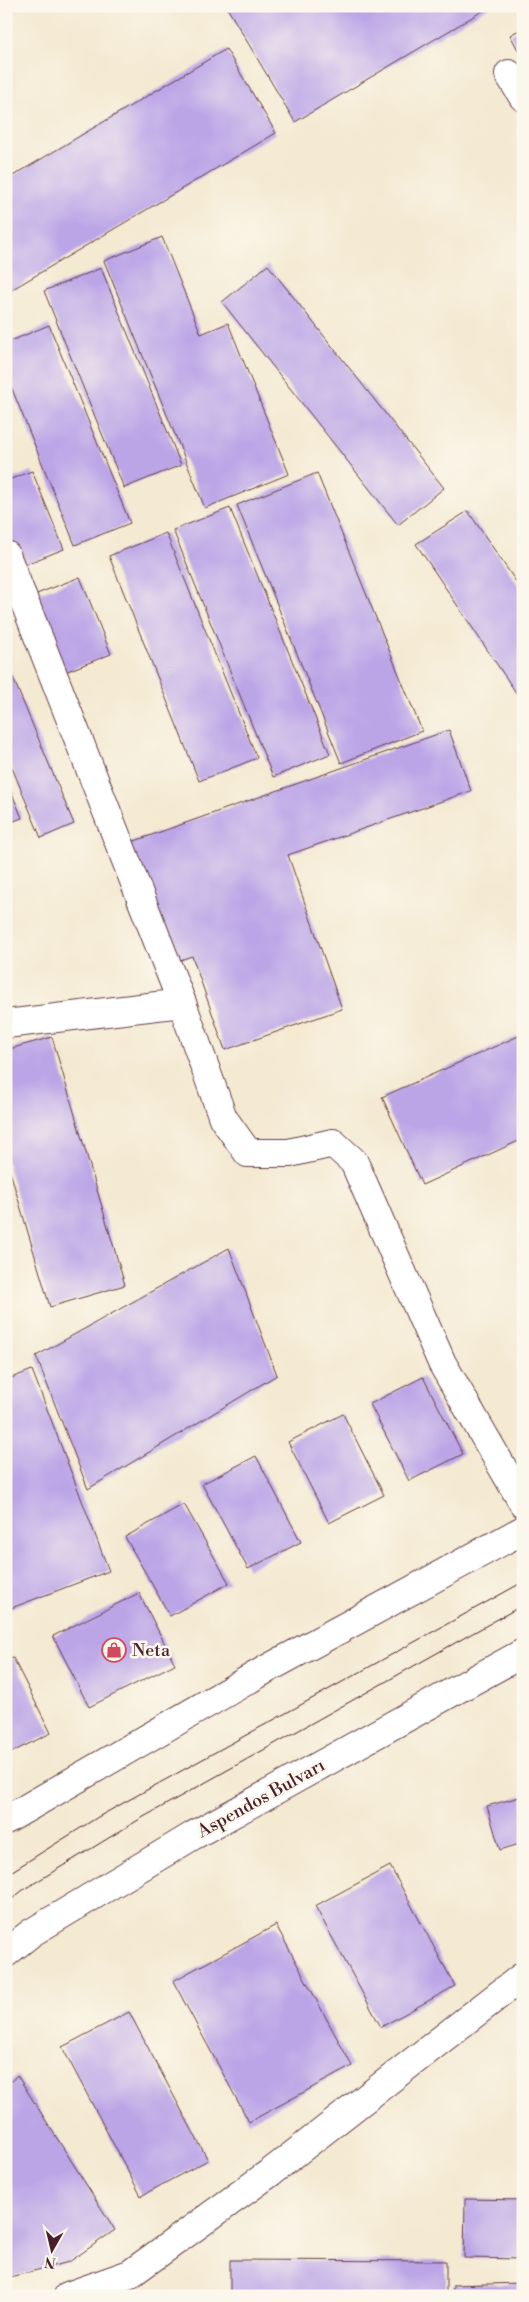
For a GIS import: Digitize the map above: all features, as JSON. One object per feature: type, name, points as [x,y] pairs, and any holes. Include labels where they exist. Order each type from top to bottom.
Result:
[{"type":"street","points":[[509,74],[523,97]]},
{"type":"street","points":[[6,554],[182,1003],[223,1118],[248,1153],[289,1153],[333,1143],[354,1162],[442,1363],[523,1503]]},
{"type":"street","points":[[6,1024],[182,1003]]},
{"type":"street","points":[[6,1820],[265,1670],[523,1530]]},
{"type":"street","name":"Aspendos Bulvarı","points":[[6,1953],[32,1933],[194,1835],[523,1653]]},
{"type":"street","points":[[68,2296],[130,2274],[271,2172],[523,1976]]},
{"type":"building","points":[[226,6],[491,6],[295,122]]},
{"type":"building","points":[[523,28],[523,59],[510,35]]},
{"type":"building","points":[[226,49],[276,133],[6,293],[6,180]]},
{"type":"building","points":[[162,237],[201,334],[228,323],[289,474],[205,508],[104,261]]},
{"type":"building","points":[[268,265],[444,488],[398,525],[222,302]]},
{"type":"building","points":[[101,268],[181,465],[124,488],[44,291]]},
{"type":"building","points":[[49,325],[130,523],[75,545],[6,374],[6,343]]},
{"type":"building","points":[[32,471],[64,549],[13,569],[6,552],[6,481]]},
{"type":"building","points":[[317,473],[422,731],[341,763],[237,505]]},
{"type":"building","points":[[230,508],[330,754],[273,777],[173,530]]},
{"type":"building","points":[[468,511],[523,592],[523,703],[416,544]]},
{"type":"building","points":[[166,533],[257,758],[199,781],[109,556]]},
{"type":"building","points":[[80,577],[111,654],[60,674],[29,597]]},
{"type":"building","points":[[6,661],[74,824],[41,838],[6,753]]},
{"type":"building","points":[[449,730],[471,791],[288,855],[342,1009],[225,1050],[192,956],[168,964],[126,844]]},
{"type":"building","points":[[6,779],[22,818],[6,824]]},
{"type":"building","points":[[523,1034],[523,1139],[422,1185],[382,1097]]},
{"type":"building","points":[[52,1037],[125,1285],[50,1307],[6,1158],[6,1050]]},
{"type":"building","points":[[229,1248],[277,1375],[88,1489],[36,1356]]},
{"type":"building","points":[[32,1370],[109,1571],[6,1610],[6,1380]]},
{"type":"building","points":[[423,1377],[463,1454],[409,1481],[370,1404]]},
{"type":"building","points":[[343,1414],[384,1495],[329,1523],[288,1442]]},
{"type":"building","points":[[256,1456],[301,1542],[248,1569],[202,1484]]},
{"type":"building","points":[[184,1504],[229,1583],[170,1616],[125,1537]]},
{"type":"building","name":"Neta","points":[[139,1593],[175,1664],[89,1707],[53,1636]]},
{"type":"building","points":[[13,1658],[51,1733],[8,1754],[6,1751],[6,1661]]},
{"type":"building","points":[[523,1796],[523,1843],[500,1850],[487,1806]]},
{"type":"building","points":[[390,1866],[455,1986],[381,2027],[315,1906]]},
{"type":"building","points":[[276,1925],[352,2066],[249,2122],[173,1981]]},
{"type":"building","points":[[129,2012],[208,2160],[141,2196],[62,2047]]},
{"type":"building","points":[[17,2075],[115,2230],[69,2262],[6,2278],[6,2087]]},
{"type":"building","points":[[465,2199],[523,2200],[523,2259],[464,2258]]},
{"type":"building","points":[[230,2260],[446,2261],[446,2296],[230,2296]]},
{"type":"building","points":[[523,2283],[523,2296],[453,2296],[453,2285]]},
{"type":"tram line","points":[[6,1875],[98,1817],[523,1582]]},
{"type":"tram line","points":[[6,1904],[23,1890],[140,1819],[523,1605]]},
{"type":"place","name":"Neta","points":[[114,1650]]}]
